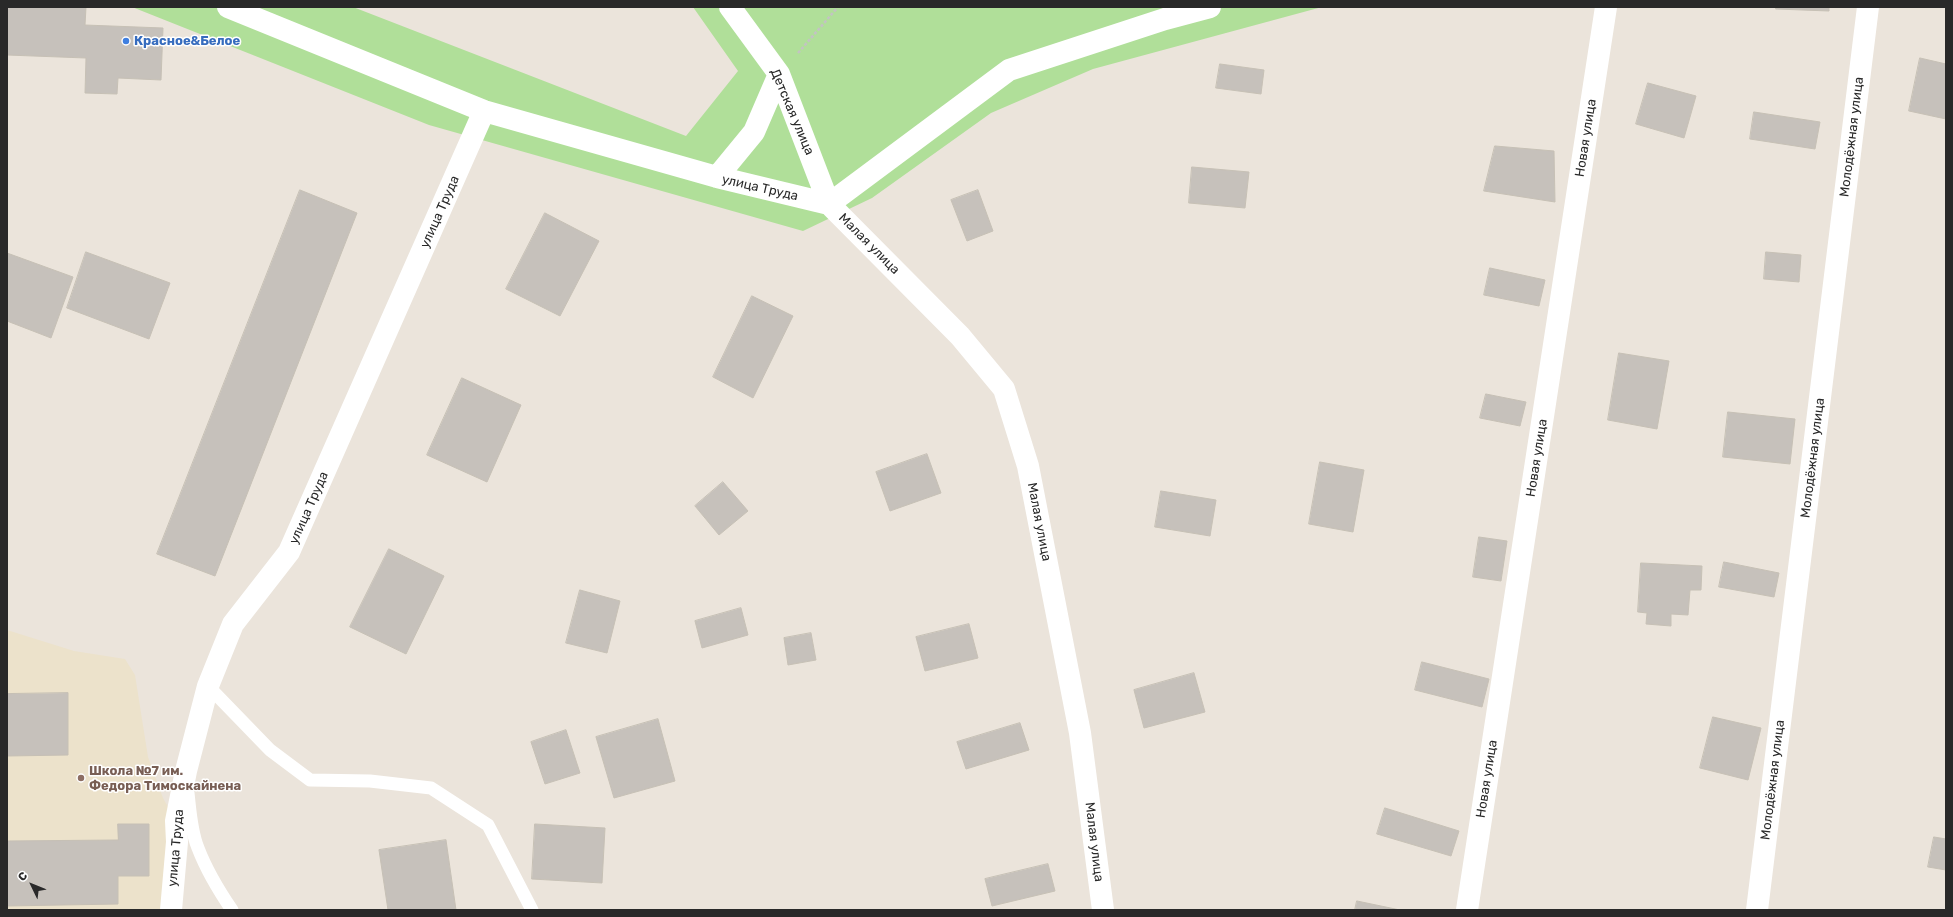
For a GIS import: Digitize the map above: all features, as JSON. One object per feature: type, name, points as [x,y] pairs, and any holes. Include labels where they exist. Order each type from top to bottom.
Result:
[{"type":"street","name":"улица Труда","points":[[228,7],[484,111],[717,178],[829,204]]},
{"type":"street","name":"Детская улица","points":[[730,7],[779,74],[829,204]]},
{"type":"street","points":[[829,204],[1009,70],[1166,19],[1210,7]]},
{"type":"street","name":"Новая улица","points":[[1467,910],[1606,7]]},
{"type":"street","name":"Молодёжная улица","points":[[1757,910],[1868,7]]},
{"type":"street","points":[[717,178],[754,132],[779,74]]},
{"type":"street","name":"улица Труда","points":[[171,910],[177,842],[176,821],[186,771],[208,686],[233,624],[289,552],[484,111]]},
{"type":"street","name":"Малая улица","points":[[829,204],[960,336],[1004,389],[1028,466],[1080,733],[1103,910]]},
{"type":"lane","points":[[208,686],[270,750],[310,780],[370,781],[431,788],[488,825],[532,910]]},
{"type":"lane","points":[[186,771],[190,810],[197,847],[220,893],[232,910]]},
{"type":"path","points":[[779,74],[838,7]]},
{"type":"shaded area","name":"Школа №7 им. Федора Тимоскайнена","points":[[7,630],[74,651],[125,659],[135,675],[148,757],[163,798],[176,821],[178,910],[7,910]]},
{"type":"green space","points":[[132,7],[353,7],[686,136],[738,71],[693,7],[1322,7],[1093,69],[991,113],[872,198],[803,231],[429,125]]},
{"type":"building","points":[[7,7],[86,7],[85,25],[163,28],[161,80],[118,78],[117,94],[85,93],[86,58],[7,55]]},
{"type":"building","points":[[1776,7],[1829,7],[1829,11],[1776,9]]},
{"type":"building","points":[[1920,58],[1946,64],[1946,119],[1909,111]]},
{"type":"building","points":[[1220,64],[1264,70],[1261,94],[1216,88]]},
{"type":"building","points":[[1648,83],[1696,96],[1684,138],[1636,124]]},
{"type":"building","points":[[1754,112],[1820,122],[1815,149],[1750,139]]},
{"type":"building","points":[[1495,146],[1554,151],[1555,202],[1484,191]]},
{"type":"building","points":[[1192,167],[1249,172],[1245,208],[1189,203]]},
{"type":"building","points":[[300,190],[357,213],[215,576],[157,554]]},
{"type":"building","points":[[978,190],[993,231],[967,241],[951,200]]},
{"type":"building","points":[[545,213],[599,241],[560,316],[506,289]]},
{"type":"building","points":[[86,252],[170,283],[149,339],[67,308]]},
{"type":"building","points":[[1766,252],[1801,255],[1799,282],[1764,279]]},
{"type":"building","points":[[7,253],[73,277],[51,338],[7,321]]},
{"type":"building","points":[[1490,268],[1545,280],[1539,306],[1484,295]]},
{"type":"building","points":[[752,296],[793,316],[753,398],[713,377]]},
{"type":"building","points":[[1619,353],[1669,361],[1657,429],[1608,420]]},
{"type":"building","points":[[462,378],[521,405],[487,482],[427,455]]},
{"type":"building","points":[[1486,394],[1526,402],[1520,426],[1480,418]]},
{"type":"building","points":[[1728,412],[1795,419],[1790,464],[1723,457]]},
{"type":"building","points":[[927,454],[941,493],[890,511],[876,472]]},
{"type":"building","points":[[1320,462],[1364,470],[1353,532],[1309,524]]},
{"type":"building","points":[[723,482],[748,511],[719,535],[695,506]]},
{"type":"building","points":[[1161,491],[1216,500],[1210,536],[1155,527]]},
{"type":"building","points":[[1479,537],[1507,541],[1501,581],[1473,577]]},
{"type":"building","points":[[389,549],[444,576],[406,654],[350,627]]},
{"type":"building","points":[[1724,562],[1779,573],[1774,597],[1719,587]]},
{"type":"building","points":[[1641,563],[1702,566],[1701,590],[1690,590],[1688,615],[1671,614],[1671,626],[1646,624],[1647,613],[1638,612]]},
{"type":"building","points":[[580,590],[620,601],[607,653],[566,643]]},
{"type":"building","points":[[741,608],[748,635],[702,648],[695,621]]},
{"type":"building","points":[[969,624],[978,658],[925,671],[916,637]]},
{"type":"building","points":[[811,633],[816,660],[788,665],[784,638]]},
{"type":"building","points":[[1422,662],[1489,679],[1482,707],[1415,690]]},
{"type":"building","points":[[1194,673],[1205,712],[1144,728],[1134,690]]},
{"type":"building","points":[[68,693],[68,755],[7,756],[7,694]]},
{"type":"building","points":[[1713,717],[1761,728],[1748,780],[1700,768]]},
{"type":"building","points":[[658,719],[675,781],[614,798],[596,737]]},
{"type":"building","points":[[1020,723],[1029,750],[966,769],[957,742]]},
{"type":"building","points":[[566,730],[580,773],[545,784],[531,742]]},
{"type":"building","points":[[1385,808],[1459,831],[1451,856],[1377,834]]},
{"type":"building","points":[[118,824],[149,824],[149,876],[118,876],[118,904],[7,906],[7,841],[118,840]]},
{"type":"building","points":[[535,824],[605,828],[602,883],[532,879]]},
{"type":"building","points":[[1934,837],[1946,839],[1946,870],[1928,867]]},
{"type":"building","points":[[446,840],[456,910],[388,910],[379,850]]},
{"type":"building","points":[[1048,864],[1055,891],[992,906],[985,879]]},
{"type":"building","points":[[1357,901],[1400,910],[1355,910]]},
{"type":"place","name":"Красное&Белое","points":[[126,41]]},
{"type":"place","name":"Школа №7 им. Федора Тимоскайнена","points":[[81,778]]}]
